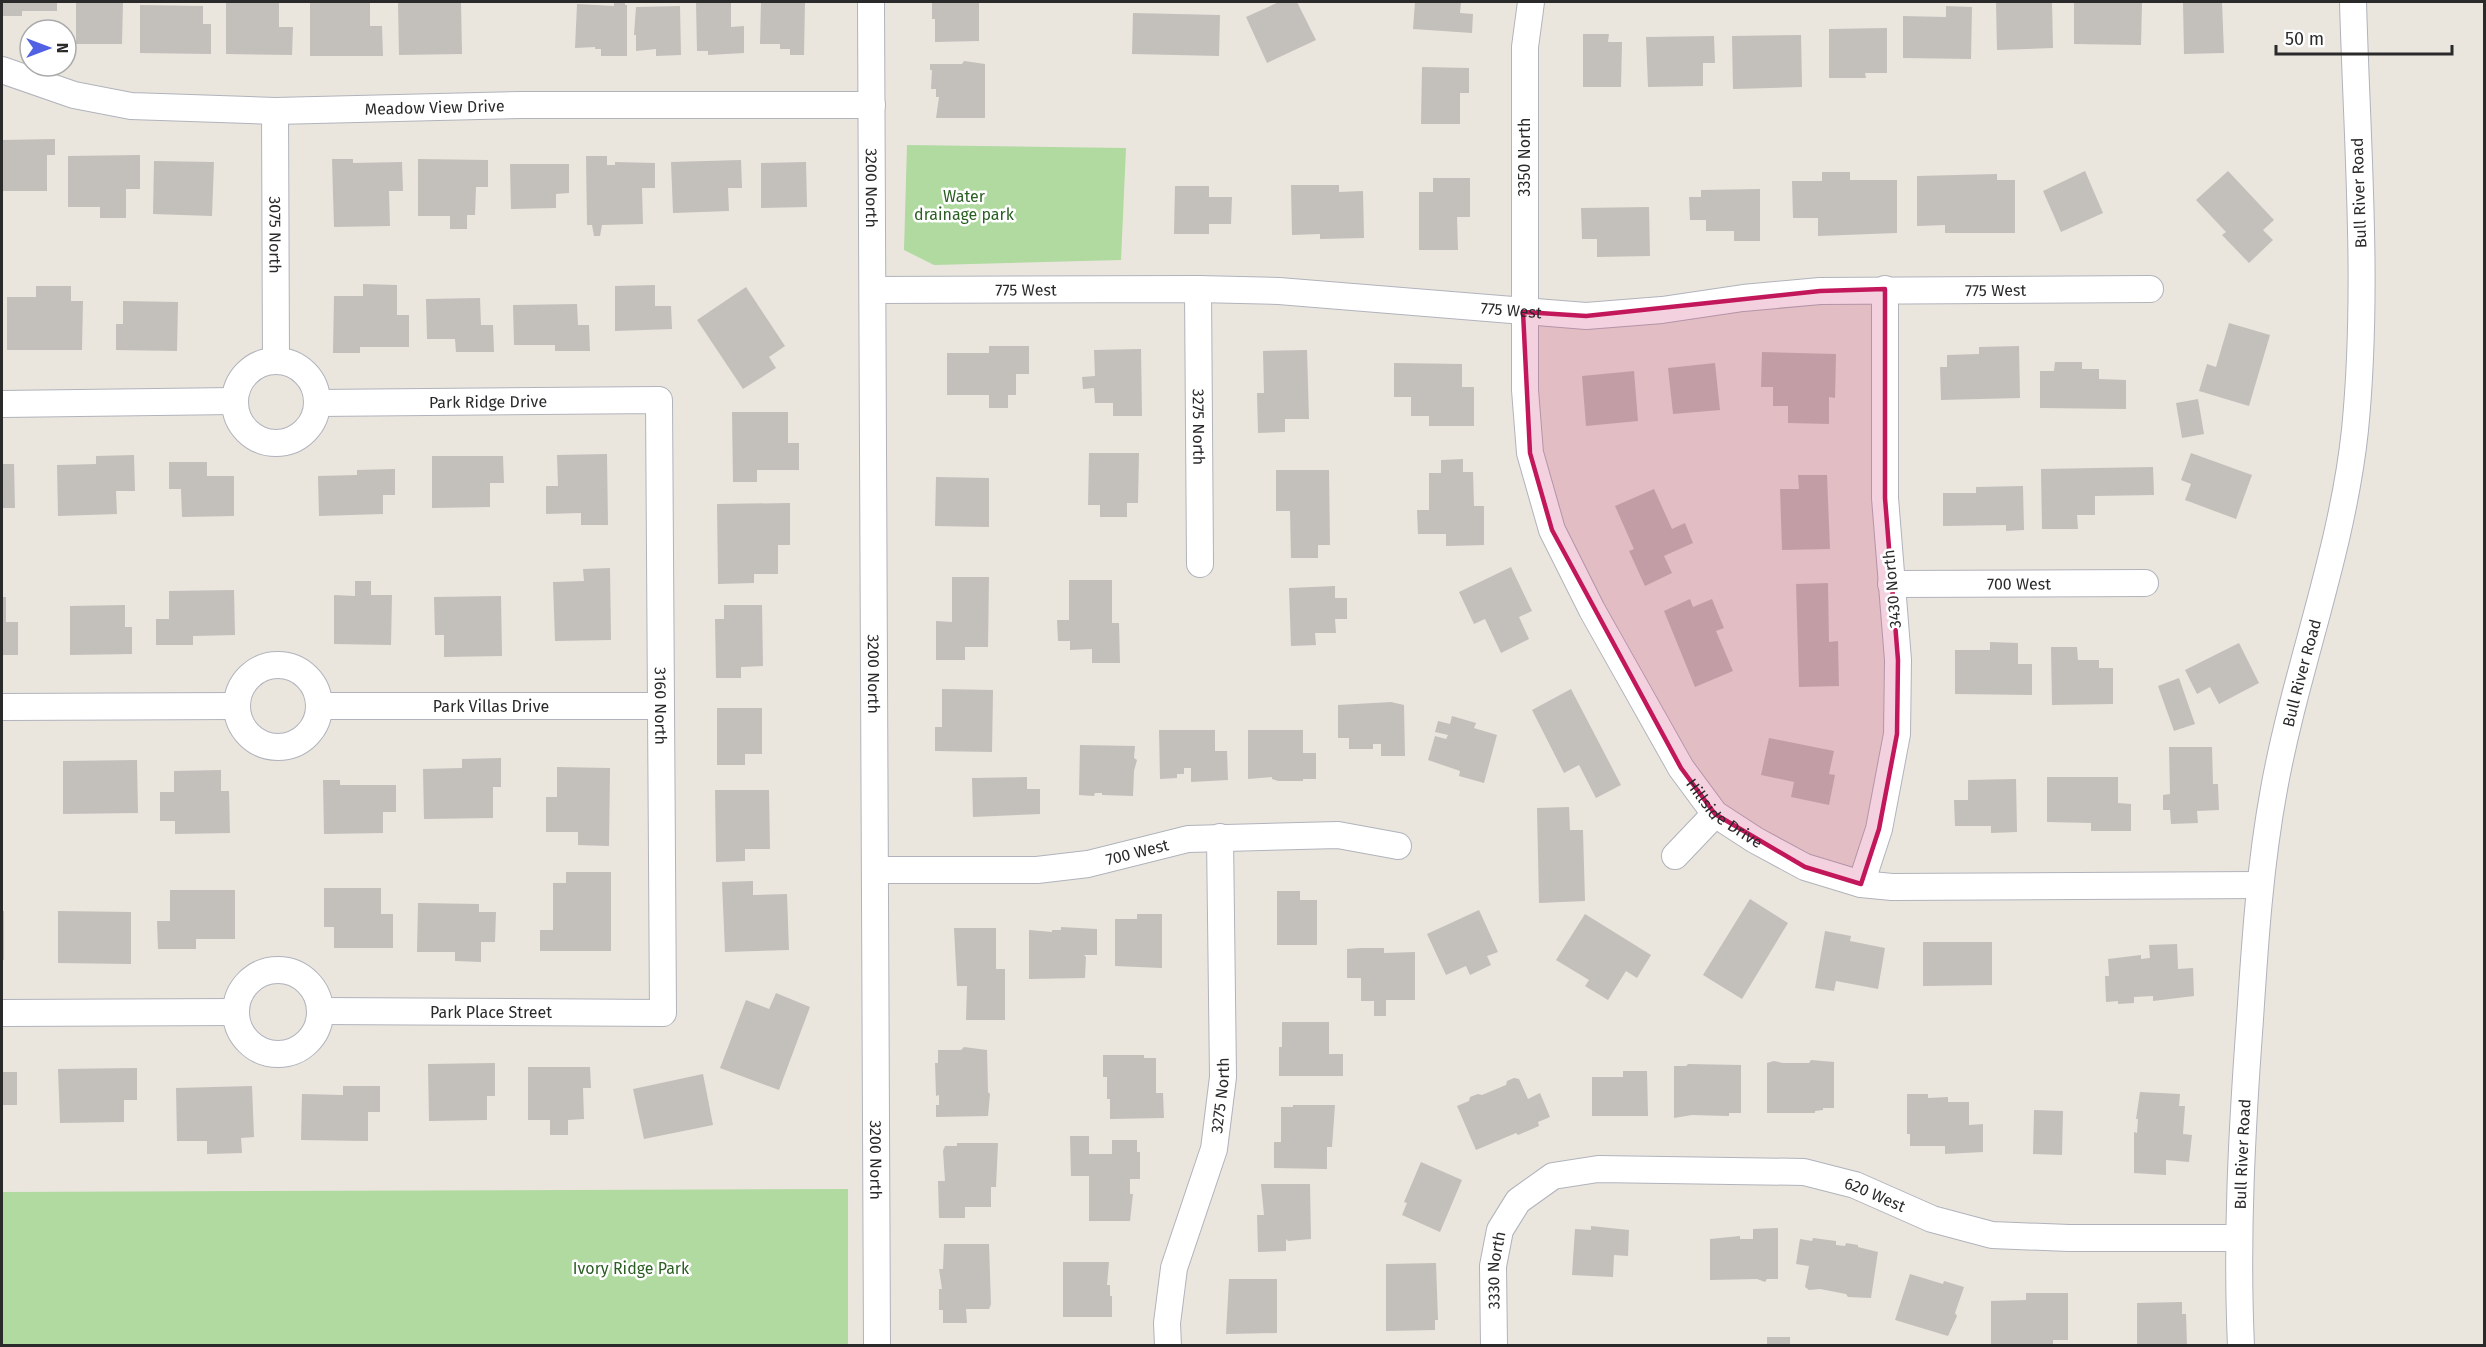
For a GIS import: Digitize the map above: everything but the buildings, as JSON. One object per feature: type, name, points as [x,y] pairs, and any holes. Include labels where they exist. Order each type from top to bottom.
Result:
[{"type":"street","name":"3200 North","points":[[871,2],[877,1346]]},
{"type":"street","name":"3350 North","points":[[1523,312],[1525,47],[1531,2]]},
{"type":"street","name":"Bull River Road","points":[[2241,1346],[2238,1238],[2242,1140],[2260,885],[2274,787],[2342,516],[2355,431],[2360,367],[2361,283],[2353,2]]},
{"type":"street","name":"Meadow View Drive","points":[[2,70],[74,95],[131,106],[275,111],[522,105],[872,105]]},
{"type":"street","name":"3075 North","points":[[275,111],[276,360]]},
{"type":"street","name":"775 West","points":[[873,290],[1198,289],[1279,291],[1586,316],[1820,291],[2150,289]]},
{"type":"street","name":"3275 North","points":[[1198,289],[1200,564]]},
{"type":"street","name":"3430 North","points":[[1861,884],[1879,830],[1898,734],[1898,660],[1885,498],[1885,289]]},
{"type":"street","name":"Hillside Drive","points":[[1523,312],[1525,390],[1530,453],[1552,530],[1592,610],[1681,768],[1715,814],[1755,840],[1805,867],[1861,884],[1892,887],[2260,885]]},
{"type":"street","points":[[276,360],[297,366],[306,373],[312,381],[317,403],[310,425],[292,440],[281,443],[258,440],[248,433],[240,424],[234,401],[236,388],[251,368],[263,362],[276,360]]},
{"type":"street","name":"Park Ridge Drive","points":[[317,403],[659,400]]},
{"type":"street","name":"3160 North","points":[[659,400],[663,1013]]},
{"type":"street","points":[[2,404],[234,401]]},
{"type":"street","name":"700 West","points":[[1891,584],[2145,584]]},
{"type":"street","points":[[272,664],[296,668],[306,674],[318,694],[320,706],[314,727],[308,735],[289,746],[278,747],[258,742],[249,735],[242,727],[237,706],[238,694],[251,674],[272,664]]},
{"type":"street","points":[[2,707],[237,706]]},
{"type":"street","name":"Park Villas Drive","points":[[320,706],[661,706]]},
{"type":"street","points":[[1675,856],[1715,814]]},
{"type":"street","name":"700 West","points":[[875,870],[1063,868],[1188,839],[1220,837],[1338,835],[1398,846]]},
{"type":"street","name":"3275 North","points":[[1168,1346],[1167,1323],[1174,1268],[1214,1149],[1222,1077],[1220,837]]},
{"type":"street","points":[[271,970],[295,973],[305,979],[318,999],[320,1011],[316,1030],[310,1039],[294,1050],[274,1053],[255,1047],[247,1040],[241,1032],[236,1012],[242,989],[260,974],[271,970]]},
{"type":"street","name":"Park Place Street","points":[[320,1011],[663,1013]]},
{"type":"street","points":[[2,1013],[236,1012]]},
{"type":"street","name":"620 West","points":[[1518,1201],[1553,1176],[1598,1169],[1804,1172],[1855,1185],[1932,1219],[1992,1234],[2070,1238],[2238,1238]]},
{"type":"street","name":"3330 North","points":[[1494,1346],[1493,1266],[1500,1230],[1518,1201]]},
{"type":"highlighted area","points":[[1885,289],[1885,498],[1898,660],[1897,734],[1879,829],[1861,884],[1805,867],[1715,814],[1681,768],[1552,530],[1530,453],[1523,312],[1586,316],[1820,291]]},
{"type":"green space","name":"Water drainage park","points":[[907,145],[1126,148],[1121,260],[934,265],[904,250]]},
{"type":"green space","name":"Ivory Ridge Park","points":[[848,1189],[848,1345],[2,1345],[2,1192]]}]
